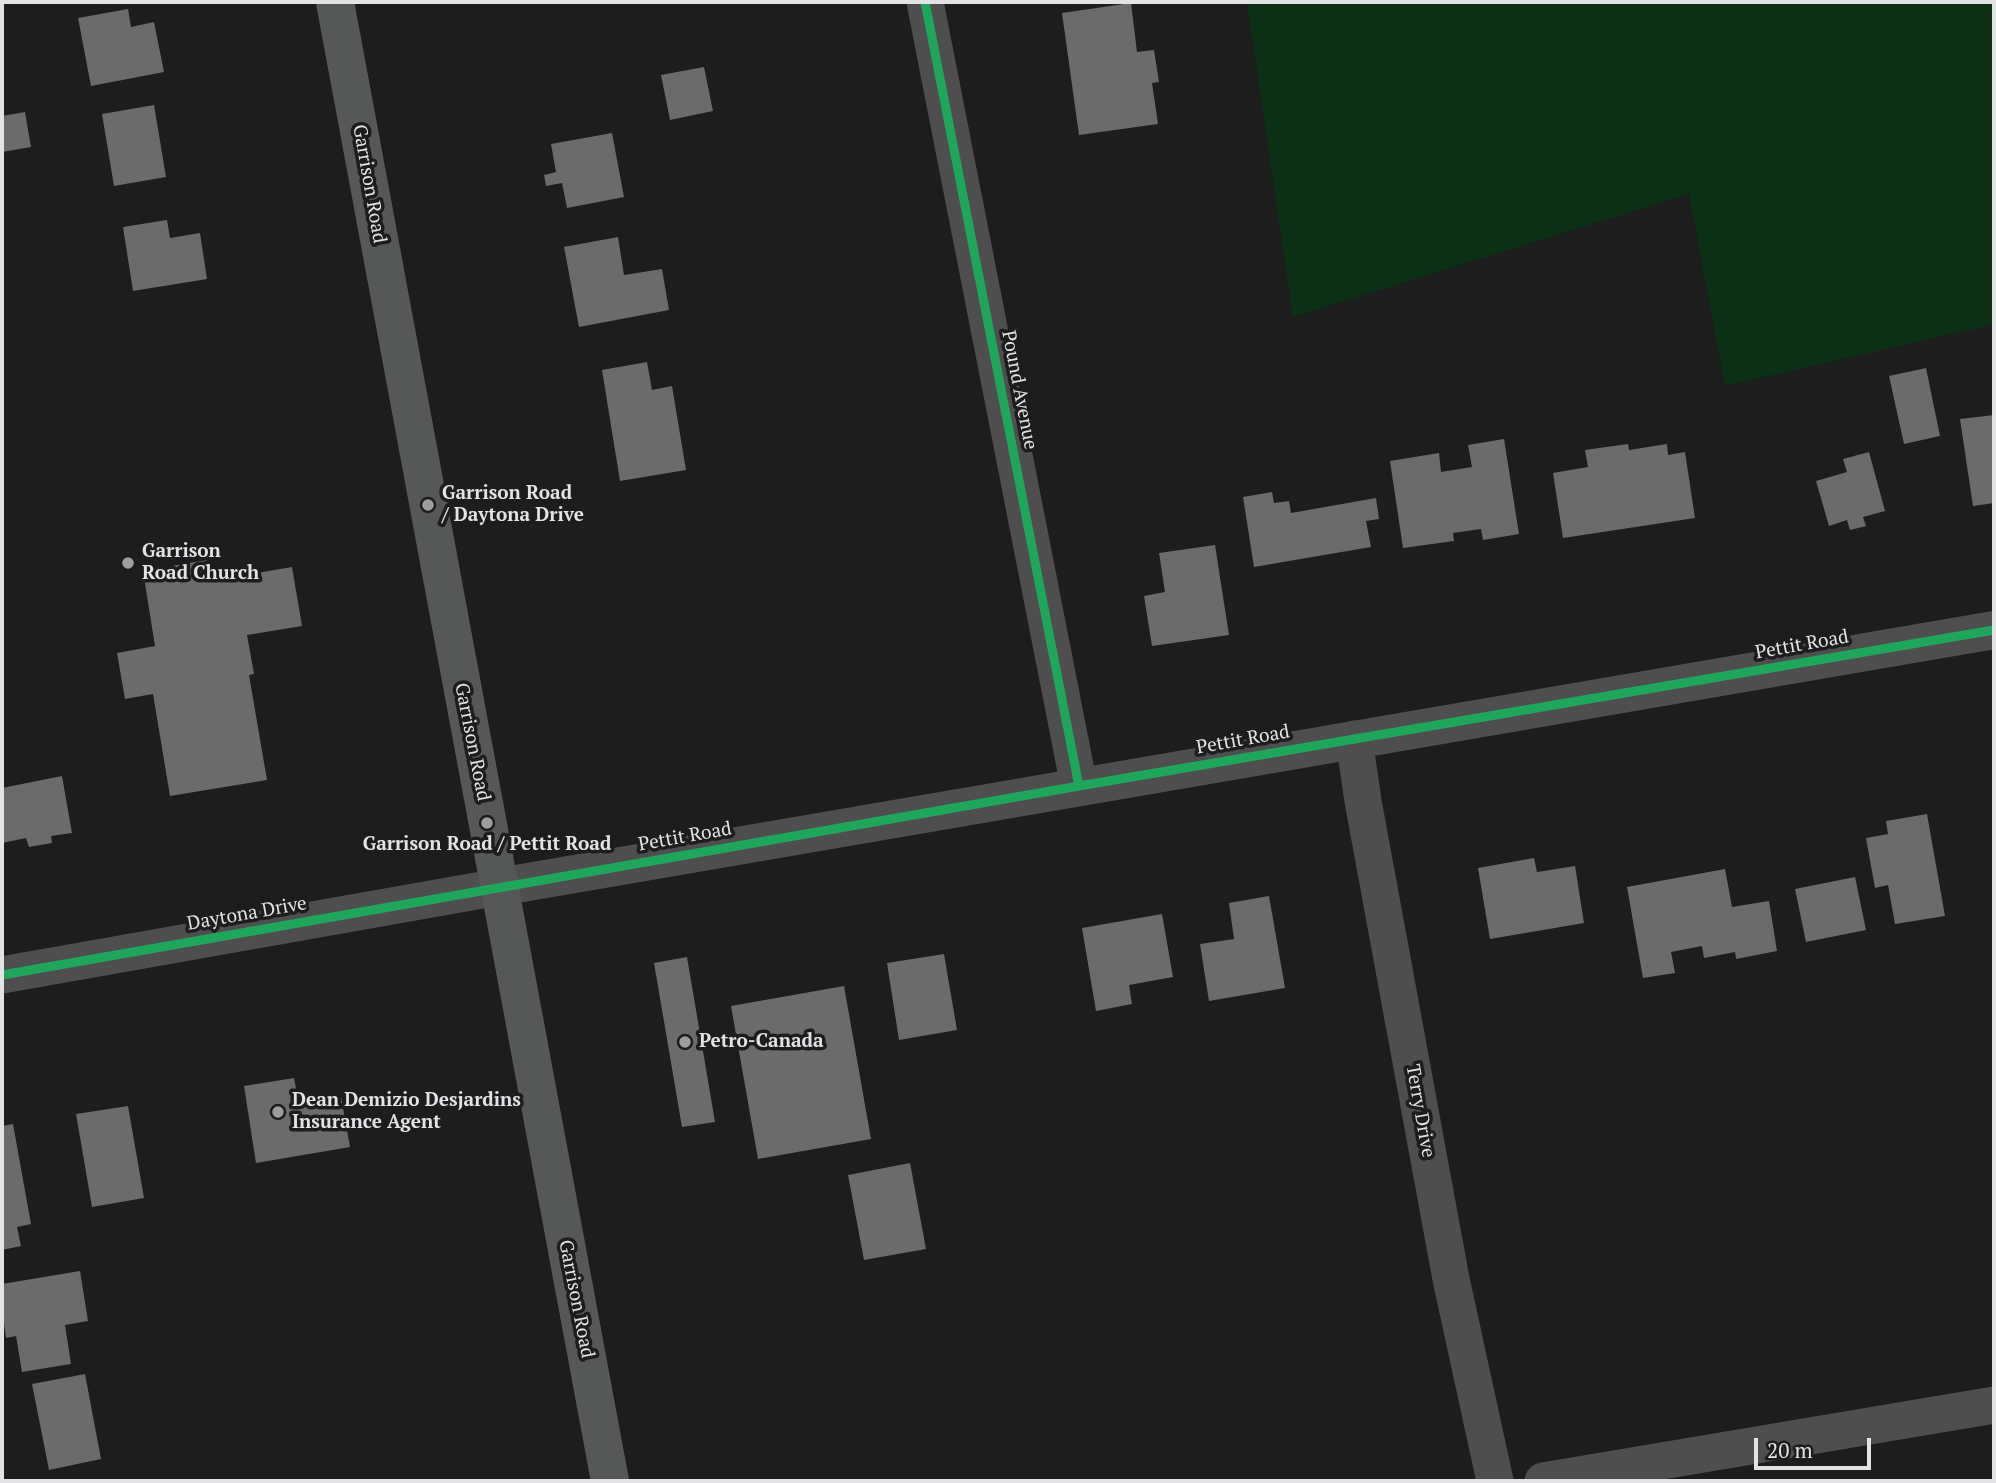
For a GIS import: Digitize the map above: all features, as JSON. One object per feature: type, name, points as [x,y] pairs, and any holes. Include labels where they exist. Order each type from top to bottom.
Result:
[{"type":"main road","name":"Garrison Road","points":[[335,2],[610,1481]]},
{"type":"street","name":"Pound Avenue","points":[[925,2],[1079,786]]},
{"type":"street","name":"Pettit Road","points":[[499,887],[1994,630]]},
{"type":"street","name":"Terry Drive","points":[[1354,739],[1451,1279],[1495,1481]]},
{"type":"street","name":"Daytona Drive","points":[[2,975],[499,887]]},
{"type":"street","points":[[1543,1481],[1994,1408]]},
{"type":"green space","points":[[1247,2],[1994,2],[1994,308],[1991,325],[1725,386],[1689,194],[1293,317]]},
{"type":"building","points":[[1131,3],[1137,52],[1154,50],[1159,82],[1152,83],[1158,124],[1079,135],[1062,13]]},
{"type":"building","points":[[128,9],[131,27],[154,22],[164,72],[91,86],[78,18]]},
{"type":"building","points":[[704,67],[713,111],[670,120],[661,75]]},
{"type":"building","points":[[154,105],[166,177],[114,186],[102,114]]},
{"type":"building","points":[[25,112],[31,147],[2,152],[2,116]]},
{"type":"building","points":[[612,133],[624,197],[567,208],[562,183],[546,186],[544,175],[556,172],[551,144]]},
{"type":"building","points":[[167,220],[170,238],[200,233],[207,279],[133,291],[123,227]]},
{"type":"building","points":[[618,237],[624,275],[662,269],[669,310],[579,327],[564,247]]},
{"type":"building","points":[[647,362],[652,390],[672,386],[686,470],[620,481],[602,370]]},
{"type":"building","points":[[1926,368],[1940,436],[1904,444],[1889,376]]},
{"type":"building","points":[[1994,415],[1994,503],[1973,506],[1960,419]]},
{"type":"building","points":[[1504,439],[1519,534],[1483,540],[1481,529],[1453,533],[1454,541],[1403,548],[1390,461],[1439,453],[1441,472],[1472,467],[1468,445]]},
{"type":"building","points":[[1628,444],[1629,450],[1667,444],[1668,455],[1685,452],[1695,518],[1563,538],[1553,473],[1588,467],[1585,450]]},
{"type":"building","points":[[1869,452],[1885,511],[1863,517],[1866,526],[1850,530],[1847,520],[1829,526],[1816,481],[1847,472],[1843,459]]},
{"type":"building","points":[[1272,492],[1274,503],[1289,501],[1291,513],[1376,498],[1379,519],[1366,521],[1371,547],[1254,567],[1243,497]]},
{"type":"building","points":[[1215,545],[1229,635],[1152,646],[1144,596],[1165,592],[1159,553]]},
{"type":"building","points":[[206,560],[210,581],[292,567],[302,626],[247,635],[254,674],[249,675],[267,780],[170,796],[153,694],[125,699],[117,653],[155,646],[143,571]]},
{"type":"building","points":[[62,776],[72,833],[51,836],[52,843],[29,847],[26,838],[2,843],[2,788]]},
{"type":"building","points":[[1927,814],[1945,916],[1895,924],[1888,885],[1875,888],[1866,838],[1888,834],[1886,821]]},
{"type":"building","points":[[1534,858],[1537,872],[1575,866],[1584,923],[1490,939],[1478,868]]},
{"type":"building","points":[[1725,869],[1732,907],[1769,901],[1777,951],[1736,959],[1735,952],[1704,958],[1702,946],[1671,952],[1675,973],[1643,978],[1627,887]]},
{"type":"building","points":[[1855,877],[1866,930],[1806,942],[1795,889]]},
{"type":"building","points":[[1269,896],[1285,988],[1209,1001],[1200,944],[1234,939],[1229,903]]},
{"type":"building","points":[[1162,914],[1173,977],[1129,985],[1132,1004],[1096,1011],[1082,928]]},
{"type":"building","points":[[944,954],[957,1030],[899,1040],[887,963]]},
{"type":"building","name":"Petro-Canada","points":[[687,957],[715,1122],[682,1127],[654,963]]},
{"type":"building","points":[[844,986],[871,1139],[758,1159],[731,1006]]},
{"type":"building","points":[[294,1078],[299,1104],[341,1097],[350,1147],[256,1163],[244,1086]]},
{"type":"building","points":[[128,1106],[144,1198],[92,1207],[76,1114]]},
{"type":"building","points":[[13,1124],[31,1224],[17,1227],[21,1246],[2,1250],[2,1126]]},
{"type":"building","points":[[910,1163],[926,1249],[864,1260],[848,1175]]},
{"type":"building","points":[[80,1271],[88,1321],[65,1325],[71,1364],[22,1372],[16,1336],[6,1338],[2,1284]]},
{"type":"building","points":[[85,1374],[101,1459],[49,1470],[32,1384]]},
{"type":"cycle path","points":[[925,2],[1079,786]]},
{"type":"cycle path","points":[[2,975],[1079,786],[1994,630]]},
{"type":"place","name":"Garrison Road / Daytona Drive","points":[[428,505]]},
{"type":"place","name":"Garrison Road Church","points":[[128,563]]},
{"type":"place","name":"Garrison Road / Pettit Road","points":[[487,823]]},
{"type":"place","name":"Petro-Canada","points":[[685,1042]]},
{"type":"place","name":"Dean Demizio Desjardins Insurance Agent","points":[[278,1112]]}]
